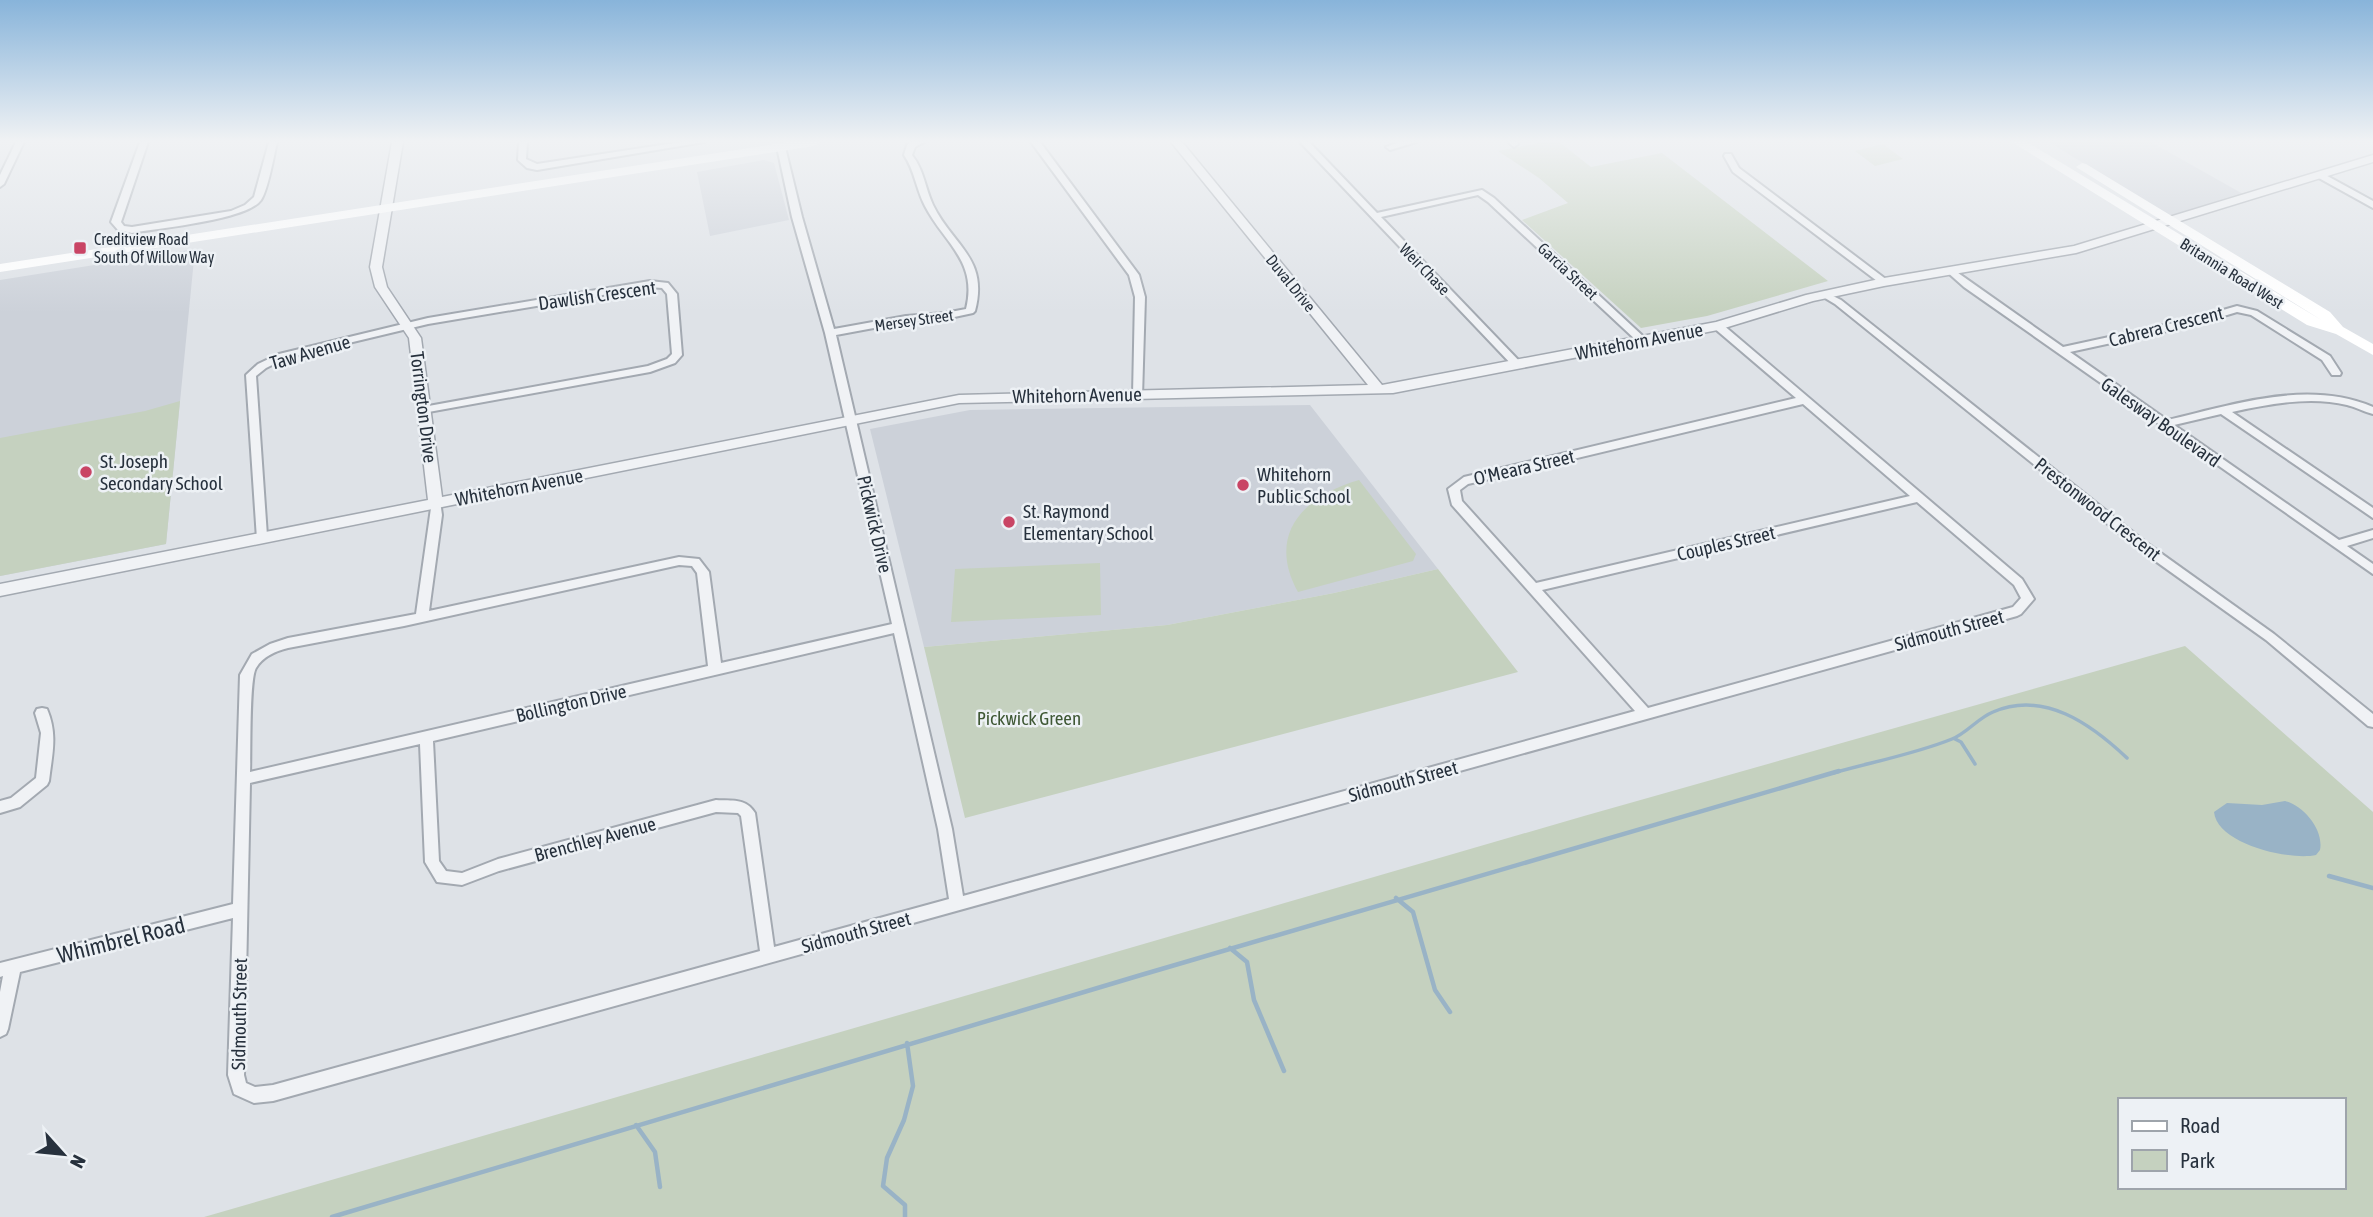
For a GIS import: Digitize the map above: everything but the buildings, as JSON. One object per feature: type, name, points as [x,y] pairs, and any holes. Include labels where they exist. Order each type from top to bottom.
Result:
[{"type":"main road","points":[[0,268],[443,199]]},
{"type":"main road","name":"Britannia Road West","points":[[2111,199],[2312,322],[2341,331]]},
{"type":"main road","name":"Britannia Road West","points":[[2136,199],[2325,315],[2341,331],[2373,351]]},
{"type":"street","points":[[124,199],[116,222],[121,228],[132,230],[233,213],[248,207],[257,199]]},
{"type":"street","name":"Torrington Drive","points":[[389,199],[376,267],[382,286],[415,338],[436,503],[422,617]]},
{"type":"street","name":"Pickwick Drive","points":[[793,199],[851,420],[945,829],[957,904]]},
{"type":"street","name":"Mersey Street","points":[[830,333],[906,318],[945,316],[970,311],[975,299],[975,279],[965,256],[930,208],[927,199]]},
{"type":"street","points":[[1077,199],[1134,275],[1140,297],[1138,395]]},
{"type":"street","name":"Duval Drive","points":[[1222,199],[1379,390]]},
{"type":"street","name":"Weir Chase","points":[[1358,199],[1518,365]]},
{"type":"street","name":"Garcia Street","points":[[1375,216],[1441,199]]},
{"type":"street","name":"Garcia Street","points":[[1489,199],[1641,339]]},
{"type":"street","points":[[1774,199],[1884,282]]},
{"type":"street","name":"Whitehorn Avenue","points":[[0,590],[959,399],[1379,390],[1718,326],[1825,295],[1884,282],[2076,249],[2241,199]]},
{"type":"street","name":"Galesway Boulevard","points":[[1951,271],[2060,351],[2373,570]]},
{"type":"street","name":"Dawlish Crescent","points":[[407,326],[650,284],[665,285],[672,294],[677,355],[671,361],[650,369],[423,410]]},
{"type":"street","name":"Prestonwood Crescent","points":[[1825,295],[1838,302],[2144,547],[2270,637],[2373,722]]},
{"type":"street","name":"Cabrera Crescent","points":[[2060,351],[2194,322],[2237,309],[2254,313],[2326,358],[2336,373]]},
{"type":"street","name":"Taw Avenue","points":[[261,536],[251,375],[262,366],[283,356],[407,326]]},
{"type":"street","name":"Sidmouth Street","points":[[715,669],[703,572],[695,562],[679,561],[288,643],[272,647],[258,656],[249,666],[246,675],[236,1075],[240,1088],[254,1095],[273,1093],[2017,611],[2028,599],[2018,582],[1718,326]]},
{"type":"street","points":[[2164,424],[2292,396],[2361,403],[2373,411]]},
{"type":"street","name":"O'Meara Street","points":[[1646,714],[1456,502],[1454,489],[1464,481],[1804,400]]},
{"type":"street","points":[[2224,411],[2373,514]]},
{"type":"street","name":"Couples Street","points":[[1533,588],[1919,498]]},
{"type":"street","points":[[2337,545],[2373,534]]},
{"type":"street","name":"Bollington Drive","points":[[244,779],[898,627]]},
{"type":"street","points":[[0,807],[15,803],[42,781],[48,733],[41,713]]},
{"type":"street","name":"Brenchley Avenue","points":[[426,737],[432,862],[442,877],[462,879],[498,865],[716,806],[741,807],[748,813],[768,956]]},
{"type":"street","name":"Whimbrel Road","points":[[6,969],[241,909]]},
{"type":"street","points":[[0,1029],[6,969]]},
{"type":"shaded area","points":[[702,199],[783,199],[789,220],[710,236]]},
{"type":"shaded area","points":[[2141,199],[2229,199],[2172,218]]},
{"type":"shaded area","name":"St. Joseph Secondary School","points":[[195,249],[166,544],[0,576],[0,280]]},
{"type":"shaded area","points":[[1310,405],[1438,569],[1334,593],[1167,625],[924,647],[870,429],[970,410]]},
{"type":"green space","points":[[1563,199],[1721,199],[1828,281],[1707,316],[1641,328],[1522,220],[1568,203]]},
{"type":"green space","points":[[180,401],[166,544],[0,576],[0,438],[145,411]]},
{"type":"green space","points":[[1359,480],[1416,554],[1413,561],[1298,592],[1289,571],[1286,552],[1289,535],[1296,520],[1322,496]]},
{"type":"green space","points":[[1100,563],[1101,615],[951,622],[955,569]]},
{"type":"green space","name":"Pickwick Green","points":[[1438,569],[1518,672],[965,818],[924,647],[1167,625],[1334,593]]},
{"type":"green space","points":[[2185,646],[2373,812],[2373,1217],[204,1217],[1584,816]]},
{"type":"water","points":[[2285,801],[2305,813],[2316,827],[2320,850],[2316,855],[2290,855],[2256,848],[2228,833],[2218,823],[2214,812],[2227,803],[2262,805]]},
{"type":"waterway","points":[[1833,773],[1938,744],[1957,736],[1993,712],[2012,706],[2030,705],[2066,714],[2098,733],[2127,758]]},
{"type":"waterway","points":[[1955,739],[1961,742],[1975,764]]},
{"type":"waterway","points":[[1398,900],[1839,771]]},
{"type":"waterway","points":[[2329,876],[2373,888]]},
{"type":"waterway","points":[[1231,949],[1398,900]]},
{"type":"waterway","points":[[1398,900],[1413,912],[1435,990],[1450,1012]]},
{"type":"waterway","points":[[907,1045],[1231,949]]},
{"type":"waterway","points":[[1231,949],[1247,962],[1254,1000],[1284,1071]]},
{"type":"waterway","points":[[637,1126],[907,1045]]},
{"type":"waterway","points":[[905,1217],[905,1205],[883,1186],[887,1158],[904,1120],[913,1086],[907,1045]]},
{"type":"waterway","points":[[332,1217],[637,1126]]},
{"type":"waterway","points":[[637,1126],[655,1152],[660,1187]]},
{"type":"place","name":"Creditview Road South Of Willow Way","points":[[80,248]]},
{"type":"place","name":"St. Joseph Secondary School","points":[[86,472]]},
{"type":"place","name":"Whitehorn Public School","points":[[1243,485]]},
{"type":"place","name":"St. Raymond Elementary School","points":[[1009,522]]}]
